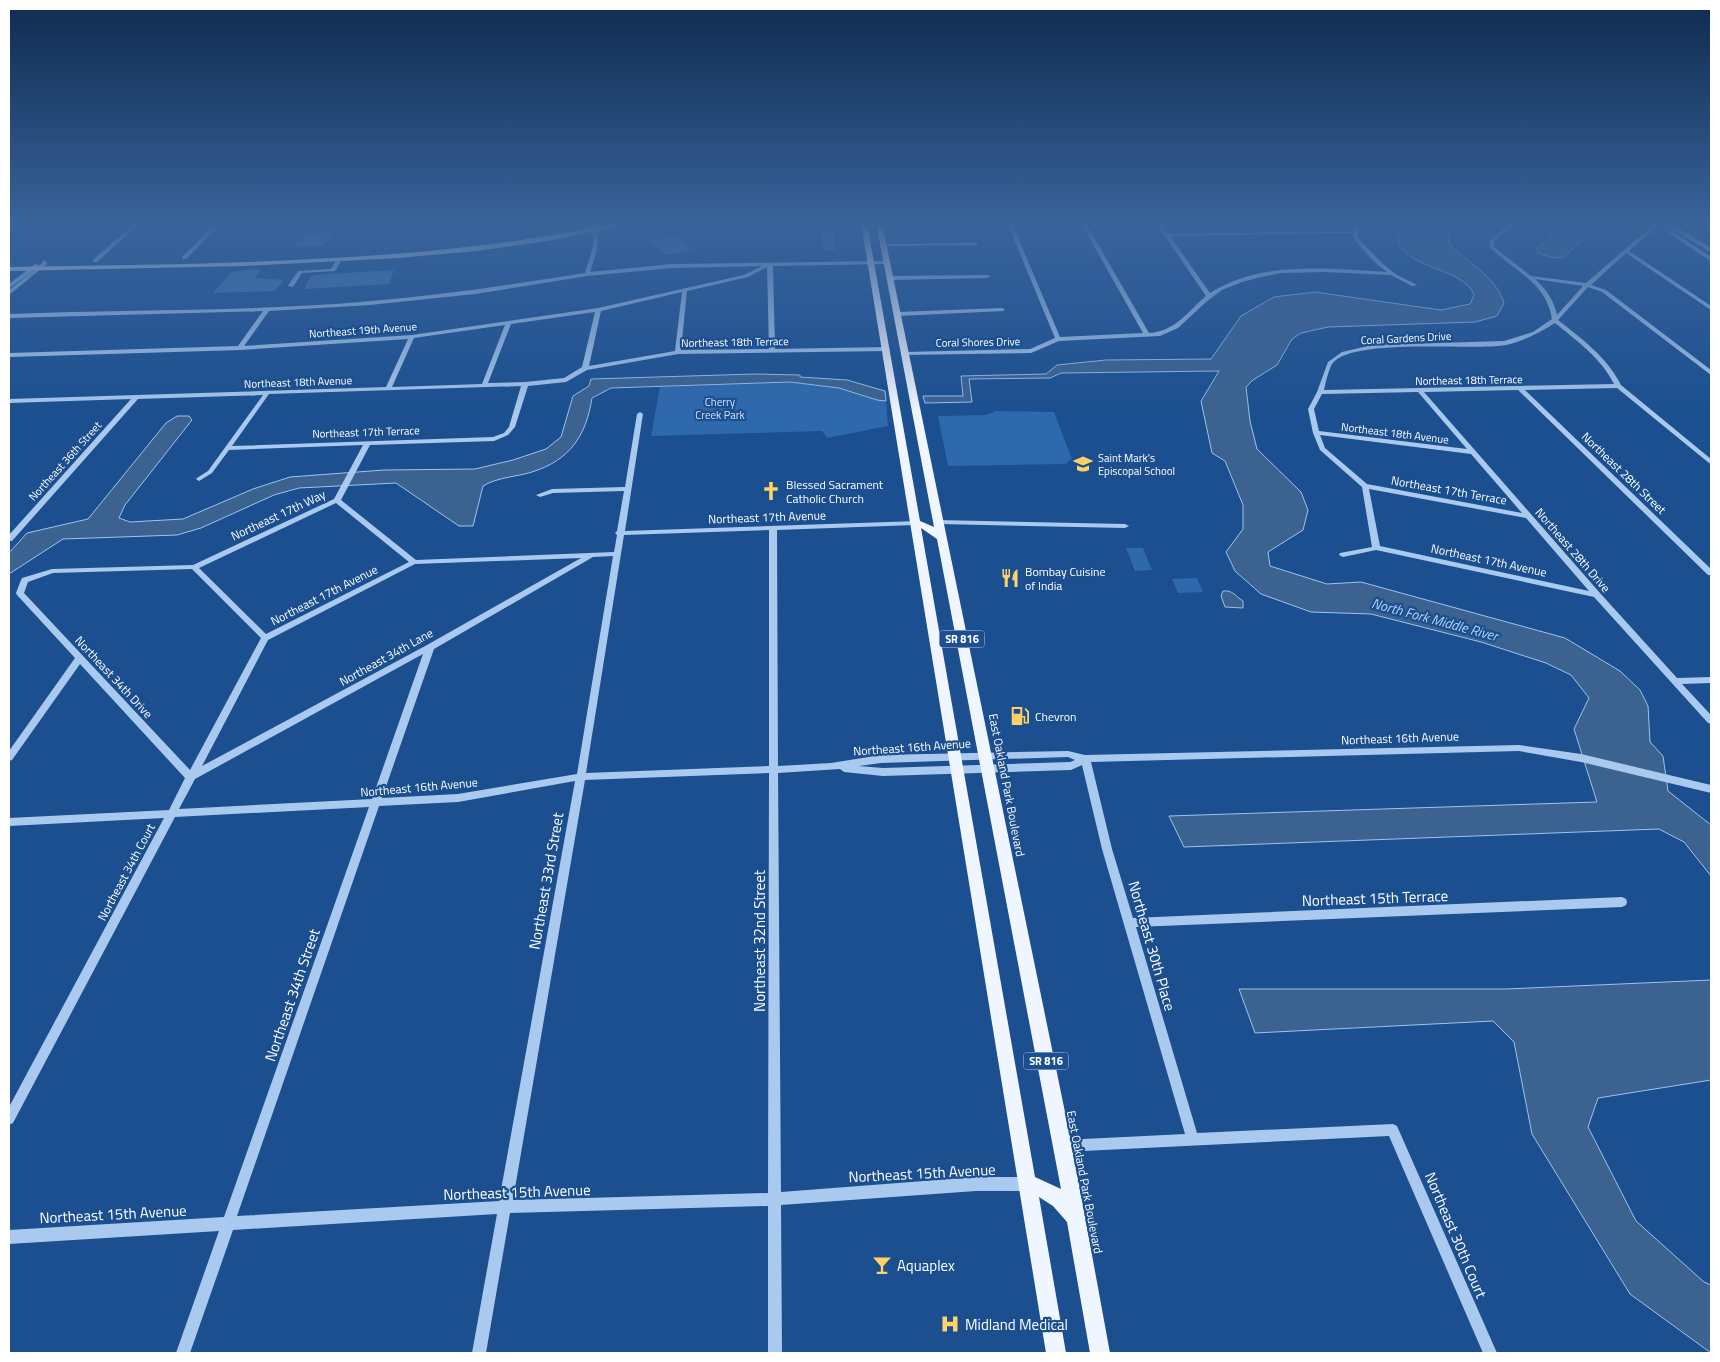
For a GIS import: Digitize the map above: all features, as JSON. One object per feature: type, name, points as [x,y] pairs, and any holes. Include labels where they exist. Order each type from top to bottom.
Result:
[{"type":"main road","name":"SR 816","points":[[876,287],[1056,1353]]},
{"type":"main road","name":"East Oakland Park Boulevard","points":[[892,287],[1063,1146],[1100,1353]]},
{"type":"main road","points":[[887,349],[904,354]]},
{"type":"main road","points":[[893,384],[902,384],[912,388]]},
{"type":"main road","points":[[913,510],[929,520],[939,522]]},
{"type":"main road","points":[[915,523],[926,526],[941,537]]},
{"type":"main road","points":[[1028,1184],[1045,1188],[1057,1196],[1075,1217]]},
{"type":"street","points":[[9,316],[267,309],[434,297],[503,287]]},
{"type":"street","name":"Northeast 19th Avenue","points":[[9,355],[240,348],[412,337],[598,310],[706,287]]},
{"type":"street","points":[[771,287],[772,351]]},
{"type":"street","points":[[1036,287],[1058,339]]},
{"type":"street","points":[[1119,287],[1147,335]]},
{"type":"street","points":[[1203,287],[1209,296]]},
{"type":"street","name":"Coral Shores Drive","points":[[904,354],[1031,351],[1058,339],[1147,335],[1171,332],[1196,306],[1209,296],[1227,287]]},
{"type":"street","points":[[1537,287],[1552,302],[1555,320],[1600,359],[1614,376],[1618,386],[1711,462]]},
{"type":"street","name":"Coral Gardens Drive","points":[[1365,486],[1322,449],[1316,433],[1311,409],[1320,392],[1330,363],[1344,353],[1372,348],[1505,343],[1535,334],[1555,320],[1587,287]]},
{"type":"street","points":[[1592,287],[1604,291],[1711,373]]},
{"type":"street","points":[[1679,287],[1711,308]]},
{"type":"street","points":[[678,352],[685,292]]},
{"type":"street","points":[[240,348],[267,309]]},
{"type":"street","points":[[585,368],[598,310]]},
{"type":"street","points":[[897,314],[1002,310]]},
{"type":"street","points":[[484,386],[508,324]]},
{"type":"street","points":[[388,389],[412,337]]},
{"type":"street","name":"Northeast 18th Terrace","points":[[585,368],[678,352],[887,349]]},
{"type":"street","name":"Northeast 18th Avenue","points":[[9,401],[525,384],[566,380],[585,368]]},
{"type":"street","name":"Northeast 17th Terrace","points":[[226,448],[494,439],[506,434],[512,427],[525,384]]},
{"type":"street","name":"Northeast 18th Terrace","points":[[1320,392],[1421,392],[1618,386]]},
{"type":"street","name":"Northeast 28th Street","points":[[1521,389],[1711,573]]},
{"type":"street","name":"Northeast 28th Drive","points":[[1421,392],[1597,595],[1677,681],[1711,721]]},
{"type":"street","points":[[199,479],[210,472],[266,393]]},
{"type":"street","name":"Northeast 36th Street","points":[[9,539],[136,397]]},
{"type":"street","name":"Northeast 33rd Street","points":[[479,1353],[580,777],[640,414]]},
{"type":"street","name":"Northeast 18th Avenue","points":[[1316,433],[1472,452]]},
{"type":"street","points":[[337,500],[368,444]]},
{"type":"street","points":[[1343,555],[1376,548],[1365,486]]},
{"type":"street","name":"Northeast 17th Terrace","points":[[1365,486],[1528,516]]},
{"type":"street","points":[[540,495],[552,491],[627,489]]},
{"type":"street","name":"Northeast 17th Way","points":[[194,567],[337,500],[414,562]]},
{"type":"street","points":[[939,522],[1125,526]]},
{"type":"street","name":"Northeast 17th Avenue","points":[[619,533],[915,523]]},
{"type":"street","name":"Northeast 32nd Street","points":[[773,528],[775,1353]]},
{"type":"street","name":"Northeast 17th Avenue","points":[[1376,548],[1597,595]]},
{"type":"street","name":"Northeast 17th Avenue","points":[[194,567],[265,638],[414,562],[616,554]]},
{"type":"street","name":"Northeast 34th Lane","points":[[190,777],[430,647],[591,555]]},
{"type":"street","name":"Northeast 34th Drive","points":[[190,777],[20,593],[25,580],[52,571],[194,567]]},
{"type":"street","name":"Northeast 34th Court","points":[[9,1119],[265,638]]},
{"type":"street","name":"Northeast 34th Street","points":[[183,1353],[430,647]]},
{"type":"street","points":[[9,758],[79,659]]},
{"type":"street","points":[[1677,681],[1711,680]]},
{"type":"street","name":"Northeast 16th Avenue","points":[[9,822],[375,804],[458,798],[580,777],[831,767],[883,772],[955,763],[987,762],[1071,766],[1085,759],[1498,747],[1535,749],[1581,758],[1711,789]]},
{"type":"street","name":"Northeast 30th Place","points":[[1085,759],[1129,923],[1193,1140]]},
{"type":"street","name":"Northeast 15th Terrace","points":[[1129,923],[1622,902]]},
{"type":"street","name":"Northeast 30th Court","points":[[1193,1140],[1393,1130],[1490,1353]]},
{"type":"street","points":[[1063,1146],[1193,1140]]},
{"type":"street","name":"Northeast 15th Avenue","points":[[9,1237],[504,1207],[775,1198],[976,1184],[1028,1184]]},
{"type":"green space","name":"Cherry Creek Park","points":[[790,382],[839,388],[886,401],[888,426],[827,438],[822,431],[651,436],[660,387]]},
{"type":"green space","points":[[996,411],[1054,412],[1072,459],[1066,464],[948,466],[938,416],[986,415]]},
{"type":"green space","points":[[1126,548],[1143,548],[1152,570],[1135,571]]},
{"type":"green space","points":[[1197,578],[1203,592],[1178,593],[1172,579]]},
{"type":"water","name":"North Fork Middle River","points":[[1468,287],[1495,287],[1504,303],[1497,316],[1475,322],[1328,327],[1301,333],[1292,339],[1277,365],[1253,380],[1246,387],[1250,421],[1257,449],[1301,492],[1308,510],[1303,530],[1268,552],[1270,566],[1327,584],[1361,582],[1565,638],[1620,671],[1640,690],[1648,706],[1650,742],[1663,756],[1668,791],[1711,825],[1711,876],[1684,842],[1659,829],[1184,847],[1169,816],[1597,802],[1574,729],[1589,698],[1571,675],[1546,663],[1481,642],[1371,614],[1311,612],[1261,594],[1235,571],[1226,552],[1243,529],[1243,505],[1225,461],[1212,453],[1201,401],[1219,371],[1061,373],[1050,378],[969,379],[972,402],[925,403],[923,396],[963,396],[961,376],[1046,374],[1057,365],[1106,360],[1211,359],[1241,316],[1274,297],[1315,292],[1441,310],[1470,304],[1474,295]]},
{"type":"water","points":[[755,374],[800,375],[800,377],[847,380],[885,391],[886,401],[839,388],[790,382],[611,388],[592,398],[580,435],[574,445],[557,461],[532,472],[501,479],[483,486],[473,526],[459,526],[396,483],[299,488],[274,495],[201,528],[177,535],[63,539],[9,574],[9,553],[27,533],[88,519],[166,423],[177,416],[189,416],[192,420],[125,505],[119,518],[130,522],[183,519],[253,489],[290,477],[384,470],[475,469],[513,460],[546,449],[561,437],[573,396],[589,386],[591,379]]},
{"type":"water","points":[[1223,591],[1232,592],[1243,601],[1243,608],[1225,607],[1221,596]]},
{"type":"water","points":[[1711,980],[1711,1080],[1598,1098],[1588,1127],[1636,1221],[1704,1282],[1711,1285],[1711,1353],[1630,1294],[1532,1134],[1514,1042],[1493,1021],[1255,1033],[1239,989],[1506,989]]},
{"type":"building","points":[[219,287],[278,287],[274,291],[213,293]]},
{"type":"building","points":[[305,287],[345,287],[304,289]]},
{"type":"place","name":"Saint Mark's Episcopal School","points":[[1083,464]]},
{"type":"place","name":"Blessed Sacrament Catholic Church","points":[[771,491]]},
{"type":"place","name":"Bombay Cuisine of India","points":[[1010,578]]},
{"type":"place","name":"Chevron","points":[[1020,716]]},
{"type":"place","name":"Aquaplex","points":[[882,1265]]},
{"type":"place","name":"Midland Medical","points":[[950,1324]]}]
